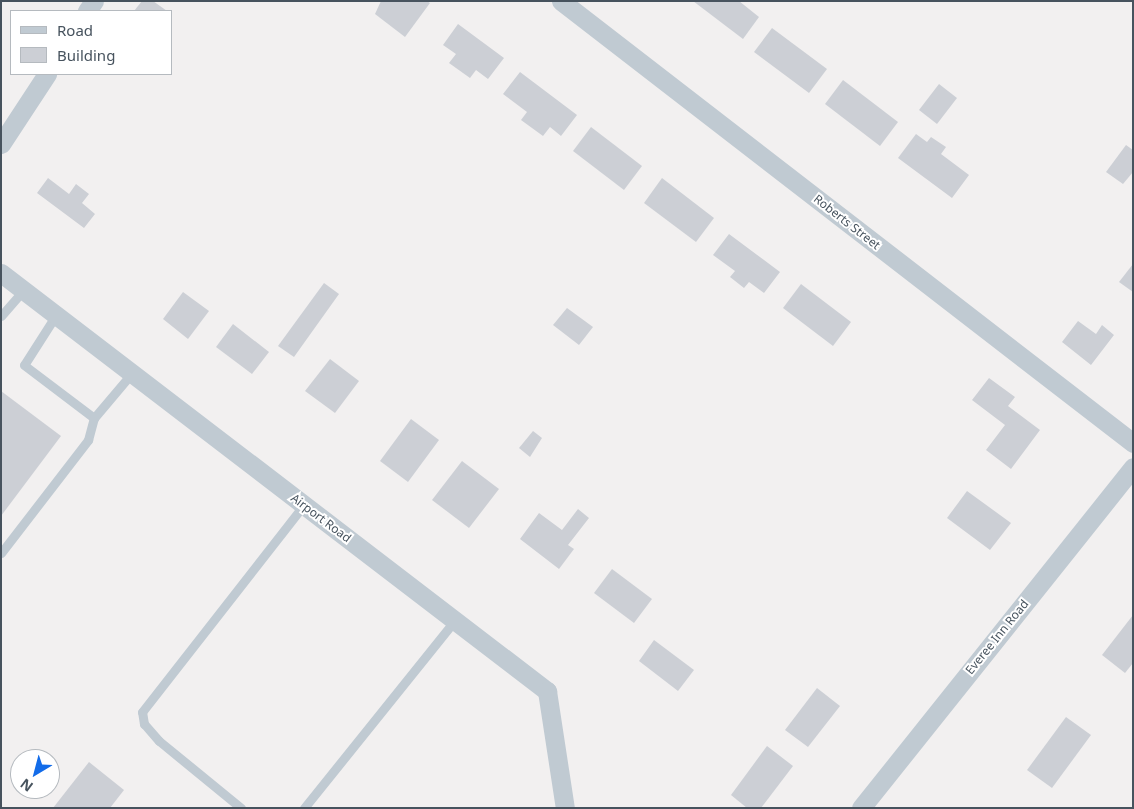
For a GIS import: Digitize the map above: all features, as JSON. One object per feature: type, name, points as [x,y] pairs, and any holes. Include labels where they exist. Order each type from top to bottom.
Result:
[{"type":"street","name":"Roberts Street","points":[[561,1],[1133,443]]},
{"type":"street","points":[[1,144],[46,75]]},
{"type":"street","name":"Airport Road","points":[[1,273],[547,691],[565,808]]},
{"type":"street","name":"Everee Inn Road","points":[[861,808],[1132,470]]},
{"type":"lane","points":[[1,316],[24,290]]},
{"type":"lane","points":[[56,315],[24,365],[94,418]]},
{"type":"lane","points":[[1,553],[88,440],[94,418],[132,373]]},
{"type":"lane","points":[[241,808],[159,741],[144,724],[142,712],[304,505]]},
{"type":"lane","points":[[304,808],[455,620]]},
{"type":"building","points":[[142,1],[153,1],[166,10],[135,10]]},
{"type":"building","points":[[381,1],[427,1],[430,3],[405,37],[375,14]]},
{"type":"building","points":[[693,1],[739,1],[759,17],[743,39]]},
{"type":"building","points":[[458,24],[504,58],[488,79],[476,70],[470,78],[449,63],[456,54],[443,45]]},
{"type":"building","points":[[772,28],[827,69],[809,93],[754,52]]},
{"type":"building","points":[[520,72],[577,115],[561,136],[550,127],[543,136],[521,120],[527,112],[503,94]]},
{"type":"building","points":[[843,80],[898,122],[880,146],[825,104]]},
{"type":"building","points":[[939,84],[957,98],[937,124],[919,110]]},
{"type":"building","points":[[591,127],[642,166],[624,190],[573,151]]},
{"type":"building","points":[[916,134],[927,142],[931,137],[946,147],[941,154],[969,175],[952,198],[898,158]]},
{"type":"building","points":[[1126,145],[1133,150],[1133,172],[1123,184],[1106,172]]},
{"type":"building","points":[[48,178],[69,194],[76,184],[89,194],[82,203],[95,214],[84,228],[37,193]]},
{"type":"building","points":[[662,178],[714,218],[696,242],[644,203]]},
{"type":"building","points":[[729,234],[780,272],[764,293],[749,282],[744,288],[730,277],[735,271],[713,255]]},
{"type":"building","points":[[1133,264],[1133,292],[1119,282]]},
{"type":"building","points":[[324,283],[339,294],[294,357],[278,346]]},
{"type":"building","points":[[801,284],[851,322],[833,346],[783,308]]},
{"type":"building","points":[[183,292],[209,311],[188,339],[163,319]]},
{"type":"building","points":[[567,308],[593,327],[579,345],[553,325]]},
{"type":"building","points":[[1078,321],[1096,334],[1102,325],[1114,335],[1091,365],[1062,342]]},
{"type":"building","points":[[233,324],[269,352],[252,374],[216,347]]},
{"type":"building","points":[[330,359],[359,381],[335,413],[305,391]]},
{"type":"building","points":[[989,378],[1015,397],[1008,406],[1040,430],[1011,469],[986,450],[1005,425],[972,400]]},
{"type":"building","points":[[1,391],[61,436],[1,516]]},
{"type":"building","points":[[411,419],[439,440],[408,482],[380,461]]},
{"type":"building","points":[[533,431],[542,438],[530,457],[519,448]]},
{"type":"building","points":[[462,461],[499,489],[469,528],[432,500]]},
{"type":"building","points":[[967,491],[1011,523],[990,550],[947,518]]},
{"type":"building","points":[[578,509],[589,518],[568,545],[574,549],[559,569],[520,539],[539,513],[562,530]]},
{"type":"building","points":[[612,569],[652,599],[634,623],[594,593]]},
{"type":"building","points":[[1133,615],[1133,663],[1125,673],[1102,655]]},
{"type":"building","points":[[654,640],[694,670],[678,691],[639,661]]},
{"type":"building","points":[[817,688],[840,706],[808,747],[785,730]]},
{"type":"building","points":[[1066,717],[1091,735],[1052,788],[1027,770]]},
{"type":"building","points":[[767,746],[793,766],[761,808],[747,808],[731,795]]},
{"type":"building","points":[[89,762],[124,790],[110,808],[53,808]]}]
